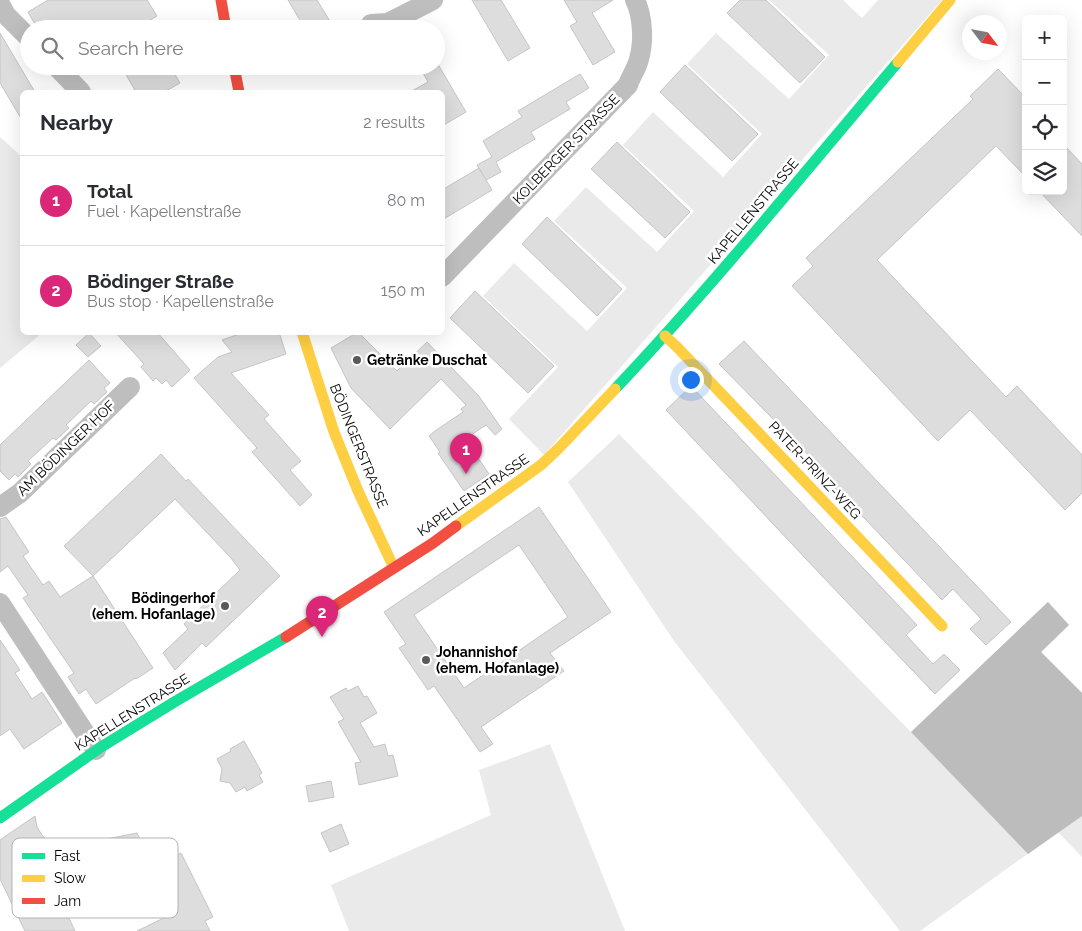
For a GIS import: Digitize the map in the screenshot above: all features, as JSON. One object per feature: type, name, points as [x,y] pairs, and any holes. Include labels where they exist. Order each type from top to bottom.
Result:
[{"type":"main road","points":[[220,0],[224,20]]},
{"type":"main road","name":"KAPELLENSTRASSE","points":[[0,818],[96,750],[282,640],[433,543],[541,465],[665,336],[748,241],[950,0]]},
{"type":"main road","points":[[236,75],[239,90]]},
{"type":"main road","name":"BÖDINGERSTRASSE","points":[[303,335],[334,432],[358,491],[394,568]]},
{"type":"main road","name":"PATER-PRINZ-WEG","points":[[665,336],[678,347],[942,626]]},
{"type":"street","points":[[394,20],[433,0]]},
{"type":"street","name":"KOLBERGER STRASSE","points":[[445,274],[628,85],[639,59],[642,35],[639,8],[636,0]]},
{"type":"street","points":[[0,4],[6,15],[20,29]]},
{"type":"street","points":[[65,75],[79,90]]},
{"type":"street","name":"AM BÖDINGER HOF","points":[[0,507],[20,493],[130,387]]},
{"type":"street","points":[[0,603],[96,750]]},
{"type":"shaded area","points":[[769,0],[843,0],[862,18],[878,0],[942,0],[544,455],[509,419],[558,367],[483,296],[514,263],[587,331],[627,288],[554,221],[586,187],[657,252],[694,211],[623,145],[653,112],[723,177],[762,134],[687,64],[716,33],[789,99],[829,55]]},
{"type":"shaded area","points":[[0,137],[20,155],[20,335],[40,335],[0,368]]},
{"type":"shaded area","points":[[619,434],[911,732],[1048,602],[1069,625],[1041,652],[1082,693],[1082,857],[1058,832],[920,931],[900,931],[674,641],[568,482]]},
{"type":"shaded area","points":[[1048,602],[1069,625],[1041,652],[1082,693],[1082,816],[1028,854],[911,732]]},
{"type":"shaded area","points":[[550,744],[625,931],[349,931],[331,885],[491,815],[479,770]]},
{"type":"building","points":[[48,0],[147,0],[157,16],[150,20],[33,20],[28,12]]},
{"type":"building","points":[[288,0],[317,0],[329,20],[300,20]]},
{"type":"building","points":[[472,0],[501,0],[530,48],[508,61]]},
{"type":"building","points":[[564,0],[613,0],[592,13],[615,52],[593,65],[570,26],[577,22]]},
{"type":"building","points":[[740,0],[766,0],[825,57],[800,83],[727,13]]},
{"type":"building","points":[[0,33],[20,67],[20,75],[25,75],[34,90],[20,90],[20,117],[0,83]]},
{"type":"building","points":[[685,65],[758,134],[732,161],[660,92]]},
{"type":"building","points":[[998,69],[1022,94],[1022,173],[996,146],[877,260],[1006,397],[1017,386],[1082,455],[1082,493],[1065,510],[970,410],[938,441],[792,286],[813,266],[806,258],[973,99],[970,96]]},
{"type":"building","points":[[580,74],[589,88],[566,102],[570,109],[531,132],[535,139],[496,162],[501,172],[486,180],[477,165],[492,157],[483,141],[522,117],[518,111]]},
{"type":"building","points":[[126,75],[175,75],[180,83],[168,90],[135,90]]},
{"type":"building","points":[[424,75],[444,75],[466,112],[445,124],[445,90],[414,90],[428,82]]},
{"type":"building","points":[[617,142],[690,212],[665,238],[591,169]]},
{"type":"building","points":[[1067,148],[1082,164],[1082,236],[1043,195],[1067,195]]},
{"type":"building","points":[[479,168],[492,190],[445,218],[445,188]]},
{"type":"building","points":[[547,217],[622,289],[597,316],[522,244]]},
{"type":"building","points":[[475,291],[554,366],[528,393],[450,318]]},
{"type":"building","points":[[87,335],[91,335],[101,346],[88,357],[76,345]]},
{"type":"building","points":[[118,335],[160,335],[190,370],[172,387],[166,380],[162,384],[156,378],[153,381],[141,367],[144,364]]},
{"type":"building","points":[[236,335],[280,335],[286,354],[231,373],[269,415],[264,419],[301,461],[290,470],[312,495],[300,506],[252,452],[257,448],[194,378],[218,357],[232,352],[222,340]]},
{"type":"building","points":[[353,335],[361,335],[397,371],[427,342],[478,395],[502,429],[495,435],[486,425],[465,439],[489,474],[464,491],[438,453],[440,452],[429,436],[463,412],[461,409],[466,405],[441,379],[390,429],[351,388],[331,348]]},
{"type":"building","points":[[744,341],[1011,622],[986,645],[970,629],[981,619],[953,589],[942,600],[819,472],[822,469],[719,364]]},
{"type":"building","points":[[89,360],[110,383],[104,388],[107,392],[94,404],[91,401],[66,425],[69,428],[56,440],[53,438],[28,461],[31,464],[18,477],[15,474],[9,480],[0,471],[0,445]]},
{"type":"building","points":[[691,386],[917,625],[906,635],[933,664],[944,654],[960,670],[935,694],[666,410]]},
{"type":"building","points":[[161,454],[186,481],[188,479],[280,576],[206,647],[202,643],[175,670],[163,653],[188,629],[184,624],[240,570],[231,558],[175,499],[93,576],[64,546]]},
{"type":"building","points":[[539,507],[611,612],[550,653],[564,671],[481,727],[493,744],[480,752],[434,686],[428,690],[399,648],[406,644],[384,612]],"holes":[[[519,545],[568,617],[464,688],[414,615]]]},
{"type":"building","points":[[6,517],[29,552],[23,556],[43,585],[49,581],[60,597],[93,576],[153,668],[96,704],[86,689],[79,694],[68,677],[74,673],[23,598],[28,595],[8,566],[0,572],[0,519]]},
{"type":"building","points":[[0,640],[20,670],[15,673],[32,699],[42,692],[62,723],[24,749],[10,729],[0,736]]},
{"type":"building","points":[[358,686],[364,697],[367,696],[377,713],[360,723],[374,747],[385,744],[388,756],[393,755],[398,776],[359,785],[355,763],[361,762],[338,722],[344,719],[330,697],[346,688],[348,691]]},
{"type":"building","points":[[244,741],[262,773],[259,775],[263,782],[247,791],[245,787],[236,792],[230,783],[220,781],[222,769],[217,759]]},
{"type":"building","points":[[331,781],[334,797],[309,802],[306,786]]},
{"type":"building","points":[[35,816],[37,827],[45,838],[12,838],[12,904],[0,879],[0,840]]},
{"type":"building","points":[[341,824],[349,844],[330,852],[321,833]]},
{"type":"building","points":[[137,833],[139,838],[112,838]]},
{"type":"building","points":[[181,853],[213,917],[205,921],[210,931],[137,931],[164,918],[178,918],[178,854]]},
{"type":"building","points":[[19,918],[69,918],[75,931],[25,931]]},
{"type":"traffic: fast","points":[[615,389],[724,268],[898,62]]},
{"type":"traffic: fast","points":[[0,818],[101,747],[286,637]]},
{"type":"traffic: slow","points":[[898,62],[950,0]]},
{"type":"traffic: slow","points":[[303,335],[334,432],[358,491],[394,568]]},
{"type":"traffic: slow","points":[[665,336],[942,626]]},
{"type":"traffic: slow","points":[[456,526],[541,465],[615,389]]},
{"type":"traffic: jam","points":[[221,0],[224,20]]},
{"type":"traffic: jam","points":[[236,75],[239,90]]},
{"type":"traffic: jam","points":[[286,637],[433,543],[456,526]]},
{"type":"place","name":"Getränke Duschat","points":[[357,360]]},
{"type":"place","name":"Total","points":[[466,474]]},
{"type":"place","name":"Bödingerhof (ehem. Hofanlage)","points":[[225,606]]},
{"type":"place","name":"Bödinger Straße","points":[[322,637]]},
{"type":"place","name":"Johannishof (ehem. Hofanlage)","points":[[426,660]]}]
